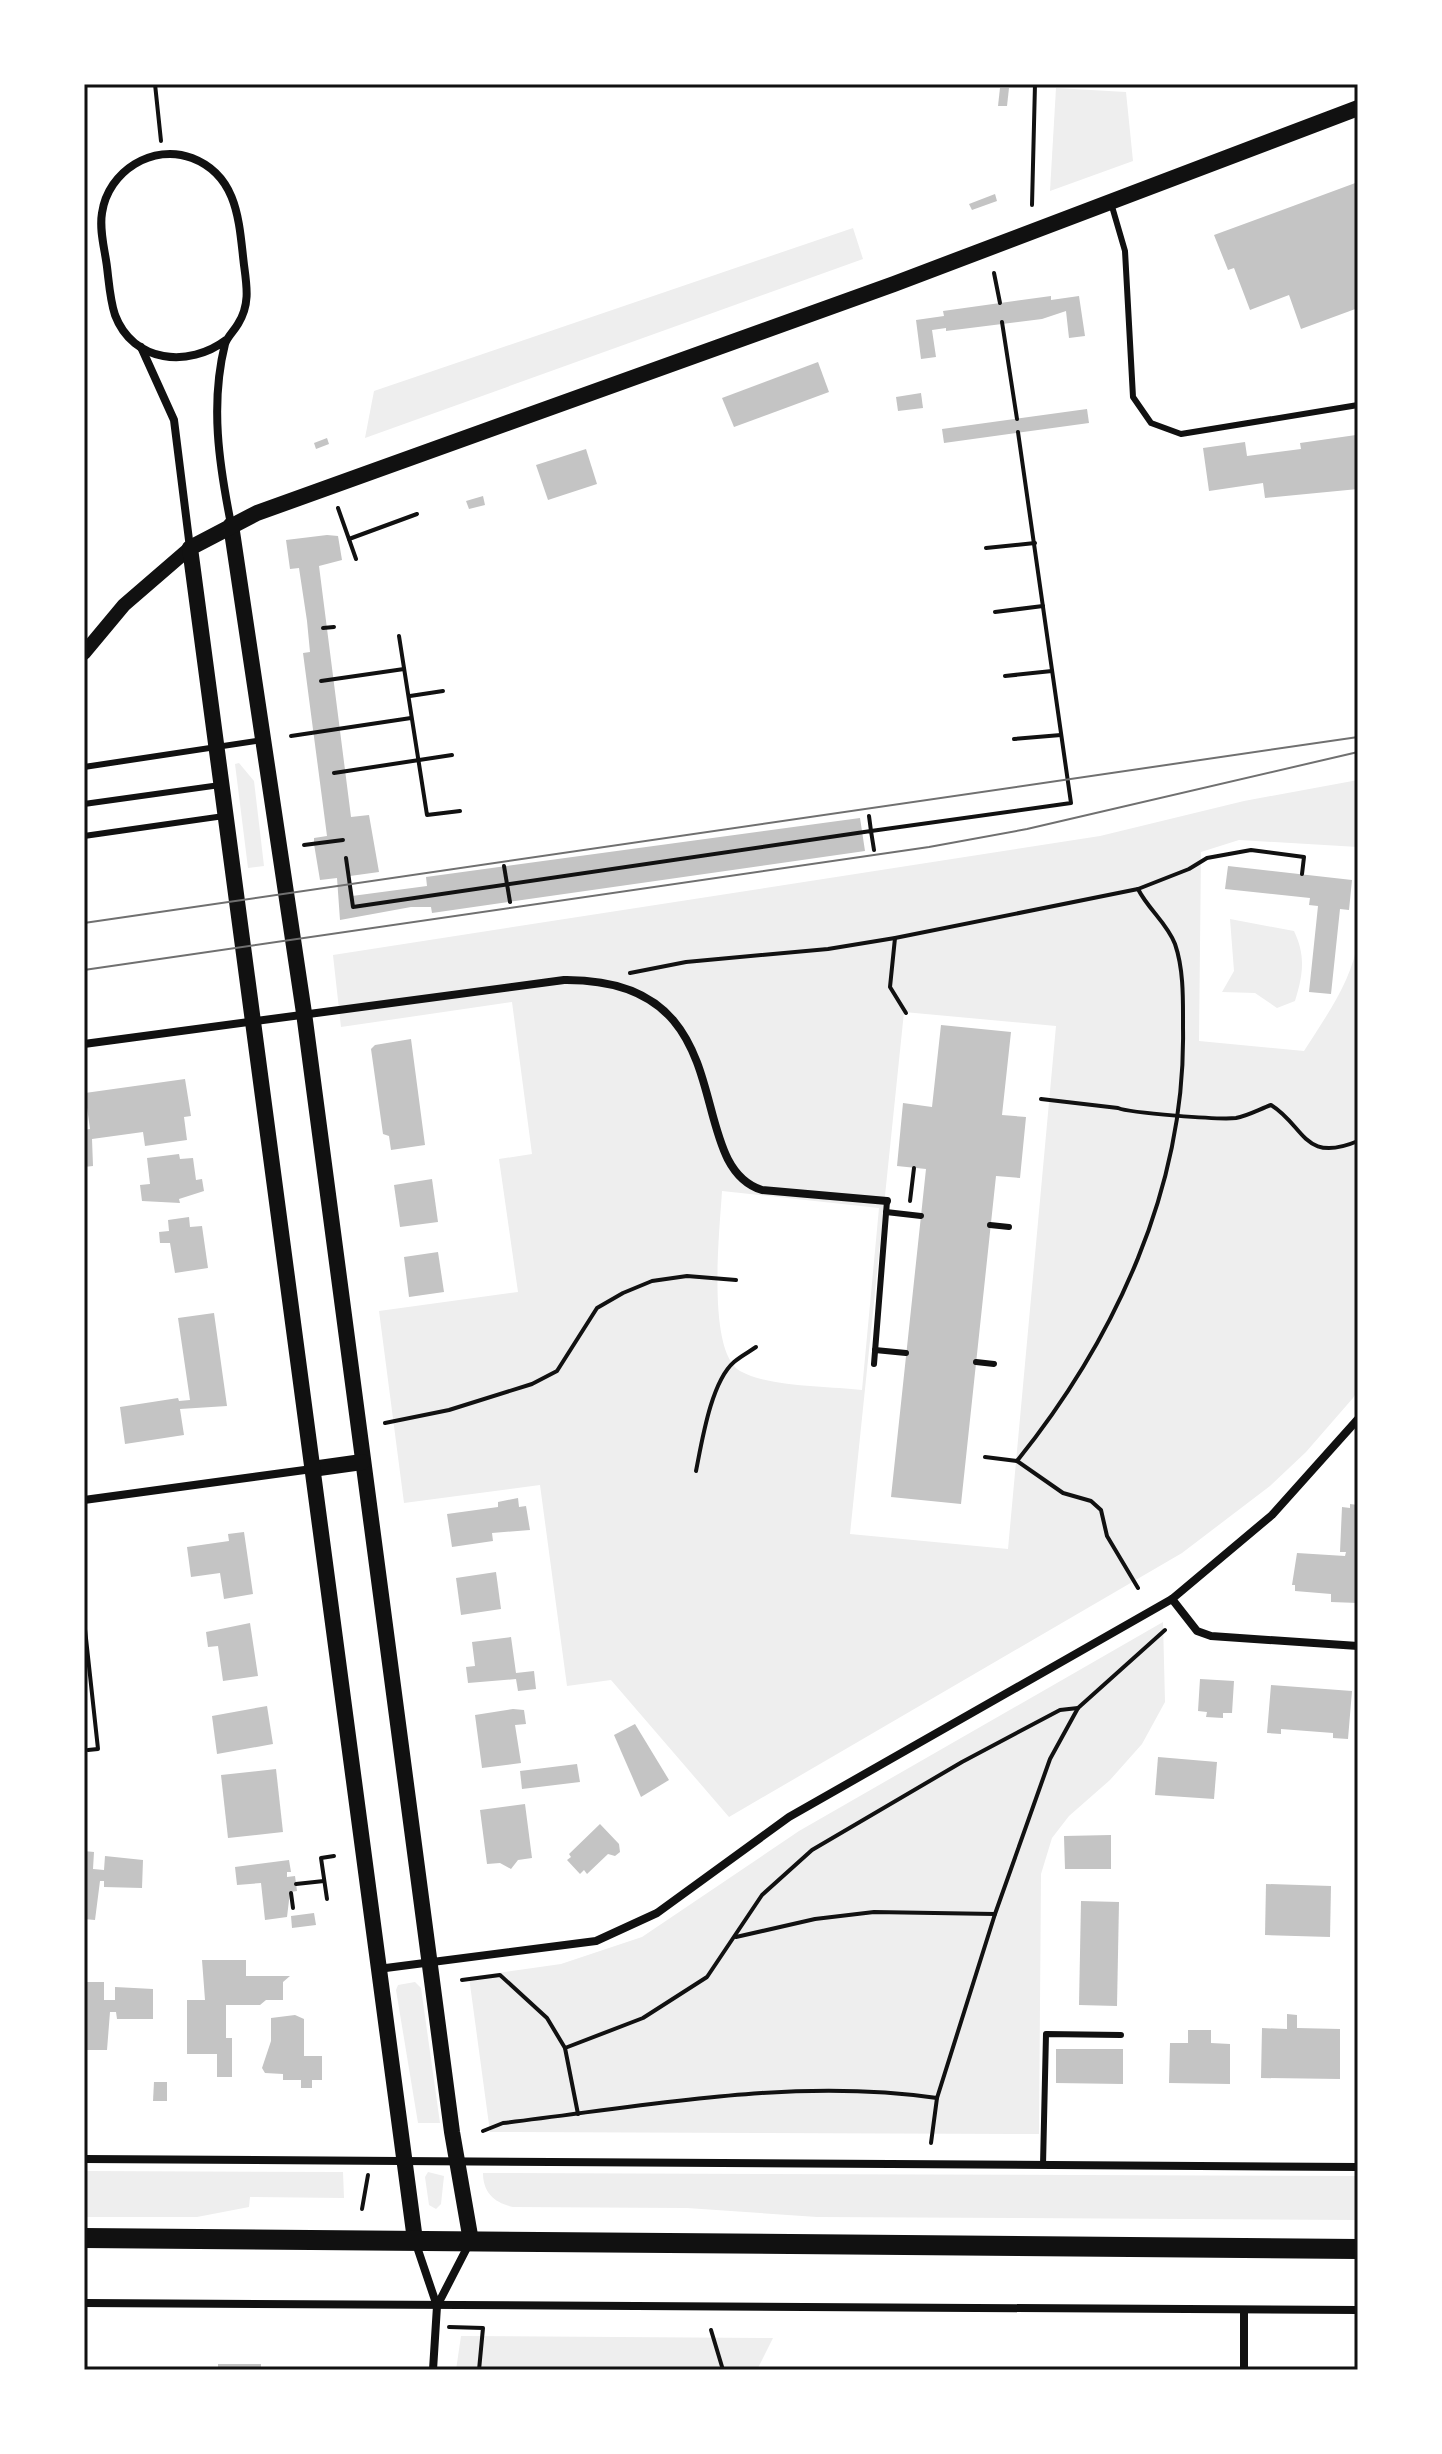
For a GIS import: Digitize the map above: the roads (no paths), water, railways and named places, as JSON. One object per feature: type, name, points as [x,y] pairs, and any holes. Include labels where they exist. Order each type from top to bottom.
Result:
[{"type":"main road","points":[[415,2240],[190,548],[231,525],[1111,203],[1358,108]]},
{"type":"main road","points":[[231,525],[282,852],[429,1965],[456,2162],[471,2241]]},
{"type":"main road","points":[[312,1469],[362,1462]]},
{"type":"main road","points":[[84,2238],[1358,2249]]},
{"type":"street","points":[[84,653],[124,605],[190,548],[174,420],[140,347],[122,328],[112,305],[102,211],[111,188],[127,168],[150,157],[188,156],[211,168],[234,199],[248,293],[241,319],[226,340],[215,404],[231,525]]},
{"type":"street","points":[[140,347],[164,357],[191,358],[226,340]]},
{"type":"street","points":[[84,1044],[564,980],[617,985],[661,1009],[682,1030],[701,1069],[725,1155],[745,1184],[762,1190],[887,1201]]},
{"type":"street","points":[[378,1969],[429,1965],[596,1941],[628,1929],[657,1913],[789,1817],[1172,1599],[1272,1515],[1358,1419]]},
{"type":"street","points":[[84,1500],[312,1469]]},
{"type":"street","points":[[1172,1599],[1197,1631],[1211,1636],[1358,1646]]},
{"type":"street","points":[[84,2159],[1358,2167]]},
{"type":"street","points":[[415,2240],[437,2306],[433,2370]]},
{"type":"street","points":[[437,2306],[471,2241]]},
{"type":"street","points":[[84,2303],[1358,2310]]},
{"type":"street","points":[[1244,2310],[1244,2370]]},
{"type":"lane","points":[[1111,203],[1125,251],[1133,397],[1151,423],[1181,434],[1358,405]]},
{"type":"lane","points":[[84,767],[263,740]]},
{"type":"lane","points":[[84,804],[220,785]]},
{"type":"lane","points":[[84,836],[224,816]]},
{"type":"lane","points":[[874,1364],[887,1201]]},
{"type":"lane","points":[[886,1212],[921,1216]]},
{"type":"lane","points":[[990,1225],[1009,1227]]},
{"type":"lane","points":[[875,1350],[906,1353]]},
{"type":"lane","points":[[976,1362],[994,1364]]},
{"type":"lane","points":[[1043,2165],[1046,2034],[1121,2035]]},
{"type":"tram line","points":[[84,923],[1358,737]]},
{"type":"tram line","points":[[84,970],[929,847],[1027,829],[1358,752]]}]
